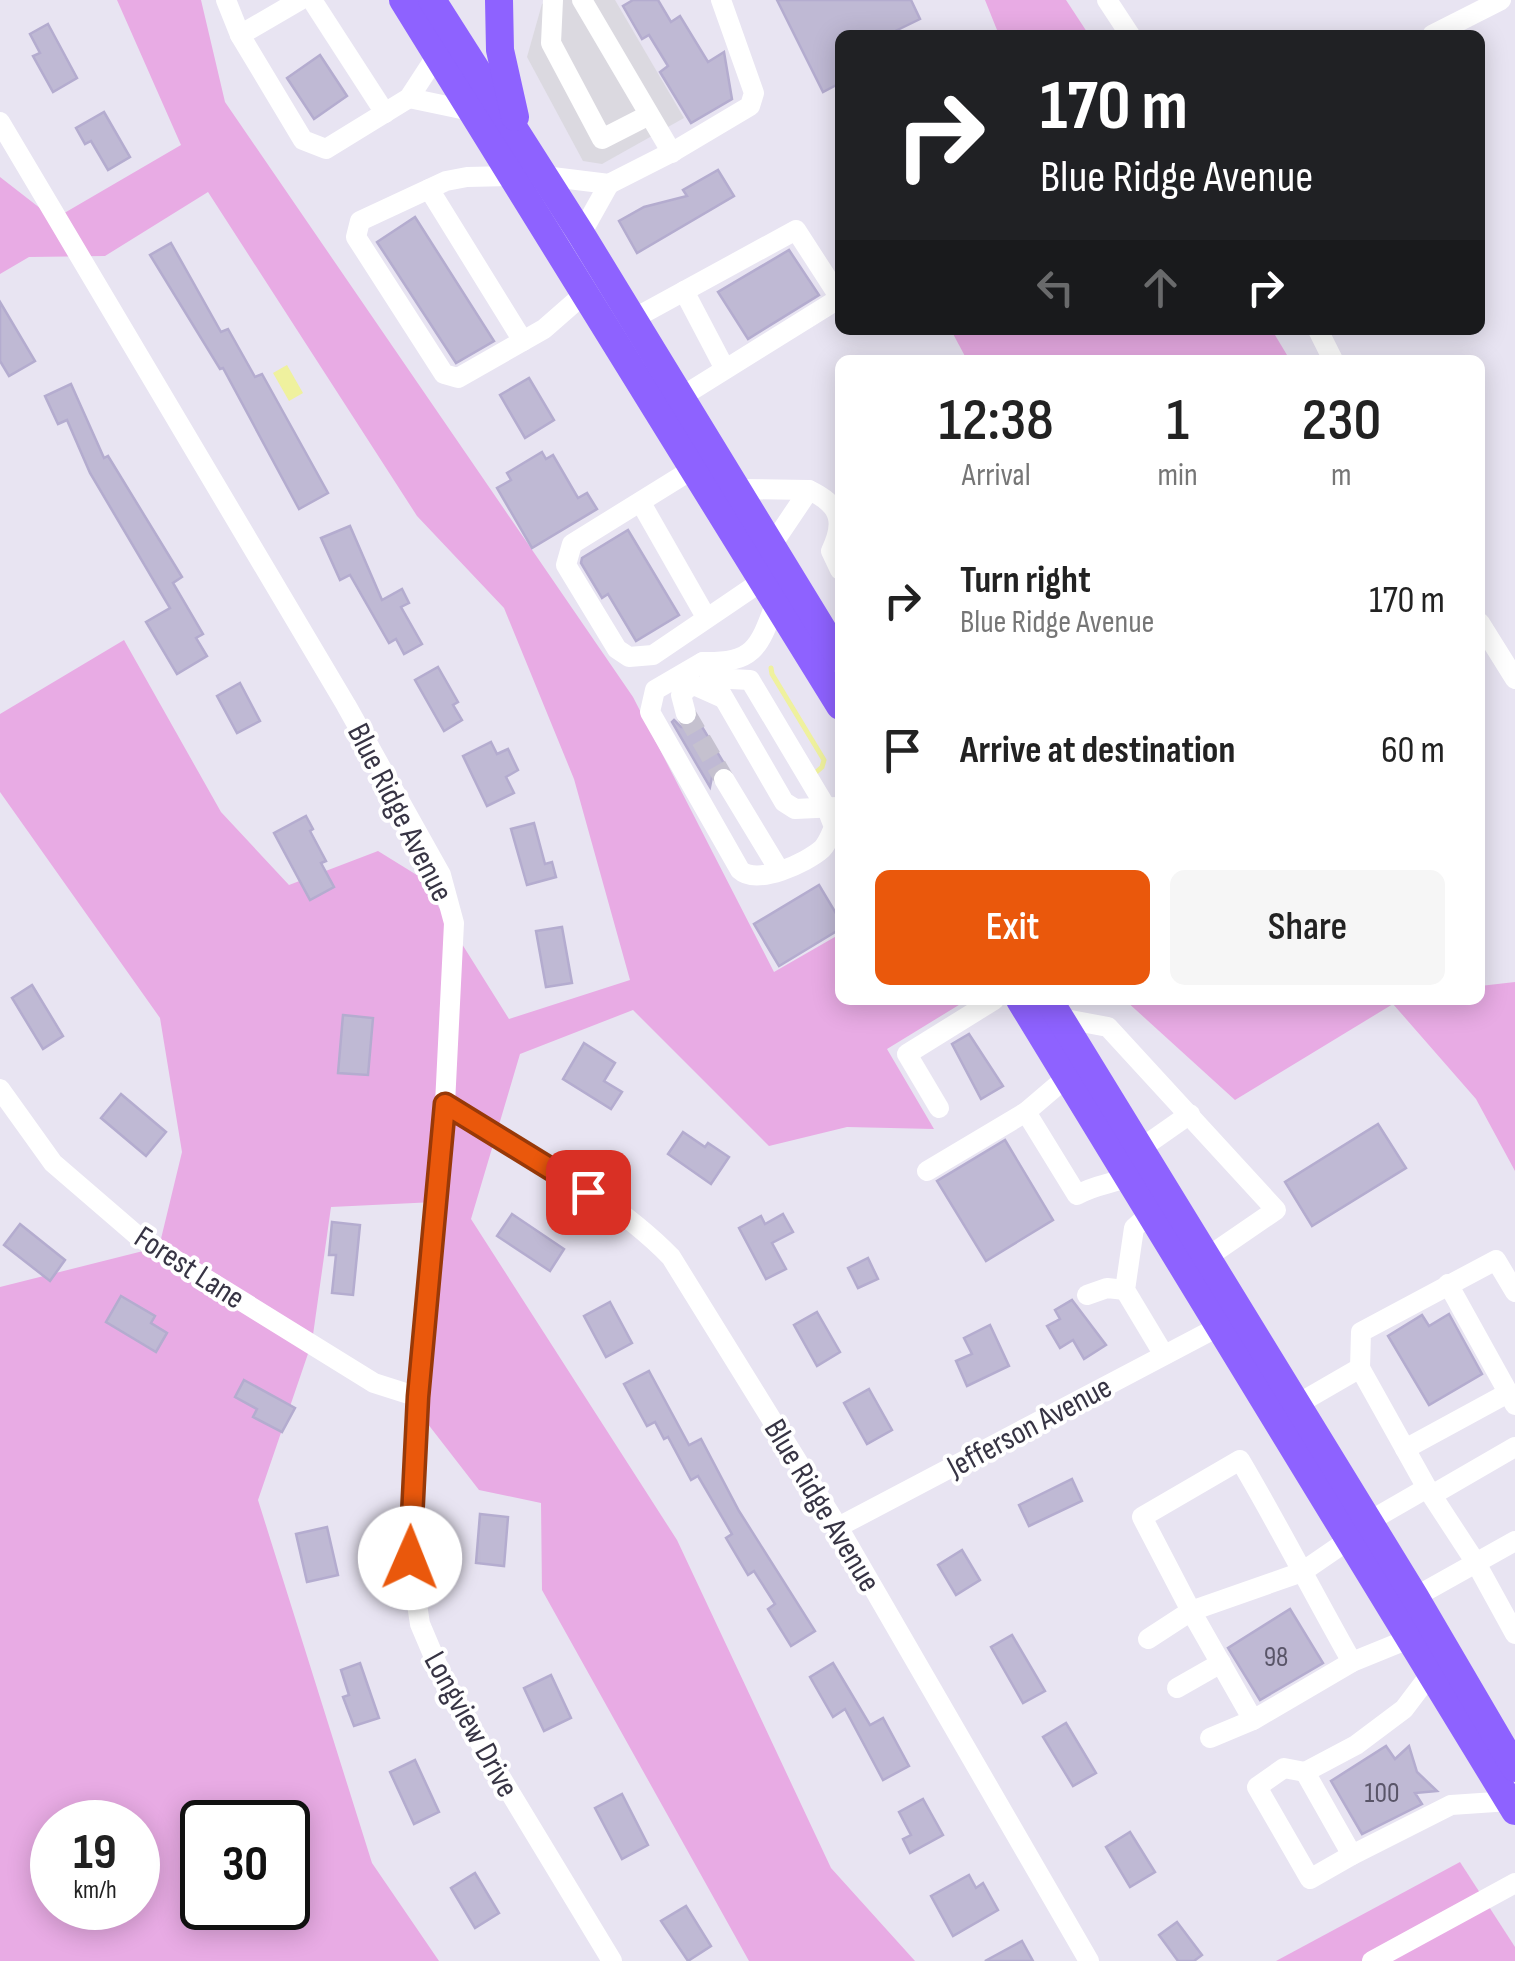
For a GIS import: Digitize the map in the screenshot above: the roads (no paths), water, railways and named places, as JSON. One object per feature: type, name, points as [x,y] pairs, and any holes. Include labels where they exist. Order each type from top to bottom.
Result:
[{"type":"highway","points":[[403,0],[835,698]]},
{"type":"highway","points":[[432,0],[835,646]]},
{"type":"highway","points":[[499,0],[500,50],[522,143]]},
{"type":"highway","points":[[1023,1005],[1220,1326],[1359,1530],[1415,1597],[1515,1768]]},
{"type":"highway","points":[[1054,1009],[1296,1405],[1411,1638],[1512,1806]]},
{"type":"street","points":[[226,0],[240,35],[304,140],[326,149],[409,98],[437,55]]},
{"type":"street","points":[[240,35],[300,0]]},
{"type":"street","points":[[312,0],[385,113]]},
{"type":"street","points":[[553,0],[551,43],[602,139],[649,116]]},
{"type":"street","points":[[582,0],[672,153]]},
{"type":"street","points":[[544,176],[609,184],[672,153],[750,106],[754,92],[722,0]]},
{"type":"street","points":[[1107,0],[1127,30]]},
{"type":"street","points":[[1442,30],[1501,0]]},
{"type":"street","points":[[409,98],[472,111]]},
{"type":"street","name":"Blue Ridge Avenue","points":[[0,122],[346,705],[440,875],[454,923],[445,1104],[646,1230],[671,1257],[838,1527],[1090,1961]]},
{"type":"street","points":[[512,176],[467,177],[430,189],[360,221],[356,236],[444,374],[458,378],[544,328],[584,294]]},
{"type":"street","points":[[581,234],[609,184]]},
{"type":"street","points":[[430,189],[523,340]]},
{"type":"street","points":[[633,319],[796,230],[835,290]]},
{"type":"street","points":[[684,291],[725,369]]},
{"type":"street","points":[[680,397],[835,301]]},
{"type":"street","points":[[694,470],[572,544],[566,566],[617,649],[630,657],[653,655],[706,617],[769,592]]},
{"type":"street","points":[[737,489],[809,490],[829,500],[835,511]]},
{"type":"street","points":[[772,545],[809,490]]},
{"type":"street","points":[[641,504],[706,617]]},
{"type":"street","points":[[707,670],[750,680],[834,808],[834,827],[824,847],[763,877],[746,876],[740,870],[650,712],[655,690],[707,670],[744,658],[756,650],[769,592]]},
{"type":"street","points":[[1485,630],[1515,679]]},
{"type":"street","points":[[707,670],[784,802],[796,808],[834,808]]},
{"type":"street","points":[[686,714],[681,695],[692,684],[721,698]]},
{"type":"street","points":[[724,778],[778,870]]},
{"type":"street","points":[[940,1108],[907,1054],[986,1005]]},
{"type":"street","points":[[1054,1009],[1108,1027],[1276,1210],[1206,1258]]},
{"type":"street","points":[[927,1172],[1026,1112],[1068,1077]]},
{"type":"street","name":"Forest Lane","points":[[0,1089],[53,1163],[140,1238],[374,1383],[418,1397]]},
{"type":"street","name":"Longview Drive","points":[[445,1104],[418,1397],[410,1558],[423,1634],[448,1690],[612,1961]]},
{"type":"street","points":[[1026,1112],[1077,1195],[1093,1186],[1129,1177]]},
{"type":"street","points":[[1140,1149],[1190,1114]]},
{"type":"street","points":[[1151,1213],[1134,1228],[1124,1290],[1164,1355]]},
{"type":"street","points":[[1515,1292],[1496,1260],[1360,1332],[1360,1368],[1515,1634]]},
{"type":"street","points":[[1405,1449],[1512,1399],[1454,1281]]},
{"type":"street","points":[[1087,1295],[1106,1288],[1124,1290]]},
{"type":"street","name":"Jefferson Avenue","points":[[838,1527],[1220,1326]]},
{"type":"street","points":[[1296,1405],[1360,1368]]},
{"type":"street","points":[[1148,1639],[1191,1611],[1302,1572],[1359,1530],[1515,1447]]},
{"type":"street","points":[[1253,1720],[1142,1517],[1240,1460],[1352,1662]]},
{"type":"street","points":[[1415,1597],[1515,1541]]},
{"type":"street","points":[[1210,1738],[1253,1720],[1352,1662],[1411,1638]]},
{"type":"street","points":[[1177,1688],[1221,1664]]},
{"type":"street","points":[[1432,1672],[1404,1709],[1356,1746],[1305,1772],[1284,1768],[1257,1786],[1310,1879],[1451,1805],[1512,1806]]},
{"type":"street","points":[[1305,1772],[1352,1855]]},
{"type":"street","points":[[1374,1960],[1515,1883]]},
{"type":"waterway","points":[[771,668],[824,760],[813,775]]},
{"type":"tunnel","points":[[686,714],[724,779]]}]
